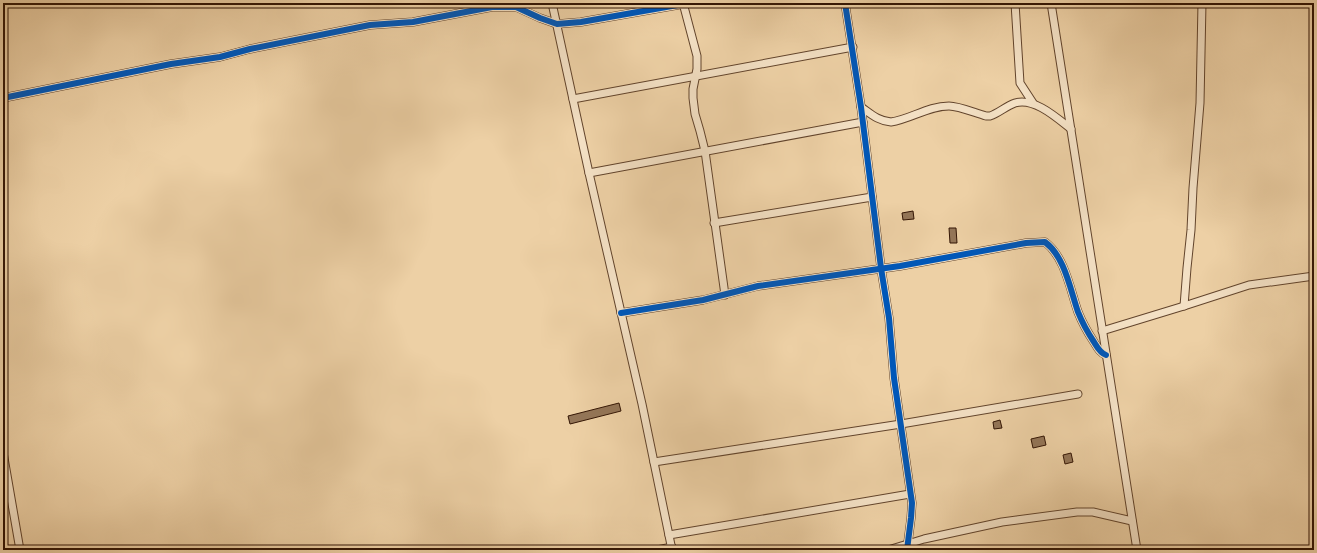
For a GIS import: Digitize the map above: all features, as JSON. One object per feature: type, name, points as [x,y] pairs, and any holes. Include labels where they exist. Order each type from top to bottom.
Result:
[{"type":"street","points":[[552,3],[558,24],[589,173],[672,548],[656,550]]},
{"type":"street","points":[[3,98],[171,64],[220,57],[250,49],[370,25],[413,22],[492,6],[516,7],[558,24],[581,22],[685,3],[696,56],[697,70],[692,89],[694,106],[705,151],[725,296]]},
{"type":"street","points":[[845,3],[863,122],[881,268],[888,312],[894,378],[910,494],[911,518],[907,547]]},
{"type":"street","points":[[1016,3],[1020,83],[1033,103]]},
{"type":"street","points":[[1051,3],[1137,550]]},
{"type":"street","points":[[1184,306],[1200,103],[1202,3]]},
{"type":"street","points":[[573,99],[853,48]]},
{"type":"street","points":[[861,107],[876,118],[891,122],[943,106],[956,106],[986,116],[994,115],[1004,108],[1026,101],[1033,103],[1056,117],[1070,129]]},
{"type":"street","points":[[589,173],[863,122]]},
{"type":"street","points":[[714,223],[872,197]]},
{"type":"street","points":[[621,313],[725,296],[758,286],[923,262],[1026,243],[1046,242],[1055,251],[1062,263],[1079,313],[1087,331],[1100,352],[1106,355]]},
{"type":"street","points":[[1102,331],[1249,285],[1314,276]]},
{"type":"street","points":[[654,462],[901,424],[1078,394]]},
{"type":"street","points":[[3,452],[20,550]]},
{"type":"street","points":[[669,535],[910,494]]},
{"type":"street","points":[[888,550],[907,547],[924,539],[1002,522],[1077,512],[1093,512],[1132,522]]},
{"type":"building","points":[[913,211],[914,219],[903,220],[902,213]]},
{"type":"building","points":[[949,228],[956,228],[957,243],[950,243]]},
{"type":"building","points":[[619,403],[621,411],[570,424],[568,416]]},
{"type":"building","points":[[1000,420],[1002,428],[994,429],[993,422]]},
{"type":"building","points":[[1044,436],[1046,445],[1033,448],[1031,439]]},
{"type":"building","points":[[1071,453],[1073,462],[1065,464],[1063,455]]},
{"type":"cycle path","points":[[3,98],[171,64],[220,57],[250,49],[370,25],[413,22],[492,7],[516,7],[557,24],[581,22],[689,3]]},
{"type":"cycle path","points":[[845,3],[861,107],[881,268],[889,318],[894,378],[912,503],[907,550]]},
{"type":"cycle path","points":[[621,313],[703,300],[758,286],[900,266],[1026,243],[1045,242],[1052,248],[1062,265],[1078,312],[1085,327],[1099,350],[1106,355]]}]
